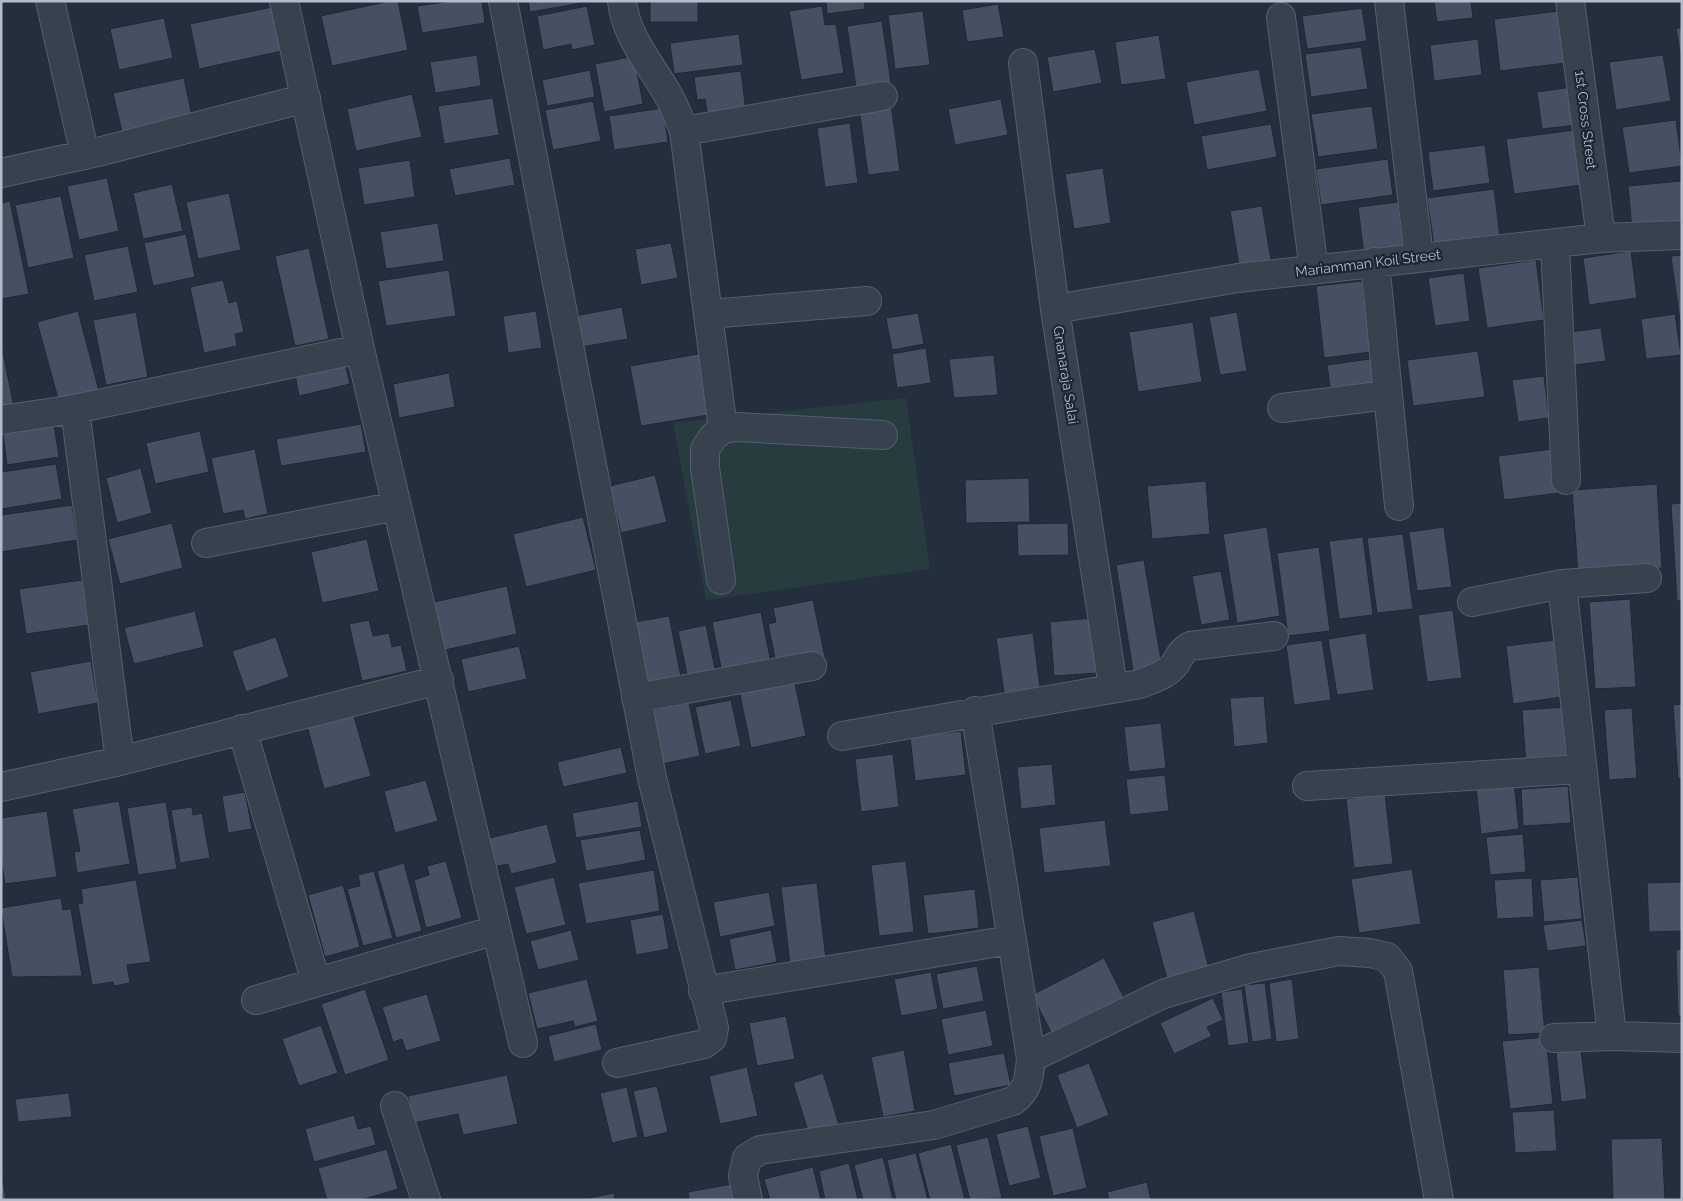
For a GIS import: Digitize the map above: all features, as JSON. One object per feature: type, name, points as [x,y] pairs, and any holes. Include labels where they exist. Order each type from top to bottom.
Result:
[{"type":"street","points":[[50,1],[85,154]]},
{"type":"street","points":[[284,1],[360,349],[523,1043]]},
{"type":"street","points":[[503,1],[652,778],[703,991],[714,1028],[712,1038],[704,1044],[617,1063]]},
{"type":"street","points":[[622,1],[625,22],[669,96],[684,131],[723,429]]},
{"type":"street","points":[[1388,1],[1420,256]]},
{"type":"street","name":"1st Cross Street","points":[[1570,1],[1601,238]]},
{"type":"street","points":[[1281,17],[1314,270]]},
{"type":"street","name":"Gnanaraja Salai","points":[[1023,63],[1055,309],[1113,687]]},
{"type":"street","points":[[684,131],[883,96]]},
{"type":"street","points":[[1,173],[85,154],[306,98]]},
{"type":"street","name":"Mariamman Koil Street","points":[[1055,309],[1238,278],[1420,256],[1601,238],[1682,234]]},
{"type":"street","points":[[1555,244],[1566,480]]},
{"type":"street","points":[[1375,262],[1399,506]]},
{"type":"street","points":[[709,314],[867,301]]},
{"type":"street","points":[[1,420],[76,408],[360,349]]},
{"type":"street","points":[[1282,408],[1388,395]]},
{"type":"street","points":[[76,408],[120,760]]},
{"type":"street","points":[[721,580],[705,468],[705,449],[713,437],[723,429],[737,427],[766,427],[883,435]]},
{"type":"street","points":[[206,543],[398,506]]},
{"type":"street","points":[[1472,602],[1562,584],[1647,578]]},
{"type":"street","points":[[1562,584],[1612,1036]]},
{"type":"street","points":[[842,736],[975,711],[1140,684],[1160,677],[1174,665],[1180,653],[1190,646],[1274,636]]},
{"type":"street","points":[[636,698],[812,666]]},
{"type":"street","points":[[1,787],[120,760],[439,680]]},
{"type":"street","points":[[748,1200],[743,1176],[747,1158],[760,1150],[934,1125],[1013,1101],[1023,1094],[1029,1083],[1031,1058],[975,711]]},
{"type":"street","points":[[242,729],[316,982]]},
{"type":"street","points":[[1307,786],[1582,769]]},
{"type":"street","points":[[256,1000],[496,930]]},
{"type":"street","points":[[703,991],[1011,940]]},
{"type":"street","points":[[1031,1058],[1163,994],[1251,968],[1339,951],[1370,953],[1387,958],[1398,971],[1439,1200]]},
{"type":"street","points":[[1554,1038],[1612,1036],[1682,1038]]},
{"type":"street","points":[[395,1106],[426,1200]]},
{"type":"green space","points":[[906,398],[930,569],[706,600],[673,423]]},
{"type":"building","points":[[390,1],[398,1],[408,50],[332,66],[321,16]]},
{"type":"building","points":[[452,1],[482,1],[485,23],[422,33],[417,6]]},
{"type":"building","points":[[528,1],[587,1],[587,2],[530,12]]},
{"type":"building","points":[[650,1],[698,1],[698,22],[650,22]]},
{"type":"building","points":[[826,1],[864,1],[865,9],[827,14]]},
{"type":"building","points":[[1434,1],[1471,1],[1473,18],[1437,22]]},
{"type":"building","points":[[998,4],[1004,37],[967,42],[962,10]]},
{"type":"building","points":[[282,5],[291,49],[199,69],[190,24]]},
{"type":"building","points":[[587,6],[595,45],[572,50],[571,44],[543,50],[537,16]]},
{"type":"building","points":[[822,6],[825,25],[836,24],[844,73],[801,80],[789,11]]},
{"type":"building","points":[[1362,8],[1367,41],[1307,49],[1302,16]]},
{"type":"building","points":[[1567,10],[1574,62],[1500,71],[1494,19]]},
{"type":"building","points":[[923,11],[930,65],[895,69],[888,15]]},
{"type":"building","points":[[164,18],[173,58],[119,70],[110,29]]},
{"type":"building","points":[[882,21],[891,83],[856,88],[847,26]]},
{"type":"building","points":[[1676,28],[1682,28],[1682,66]]},
{"type":"building","points":[[739,34],[743,65],[674,74],[670,43]]},
{"type":"building","points":[[1159,35],[1166,79],[1121,85],[1115,42]]},
{"type":"building","points":[[1478,39],[1482,75],[1434,81],[1430,45]]},
{"type":"building","points":[[1361,47],[1368,89],[1311,97],[1305,54]]},
{"type":"building","points":[[1095,49],[1102,83],[1053,92],[1047,57]]},
{"type":"building","points":[[477,55],[481,86],[435,93],[430,62]]},
{"type":"building","points":[[1663,55],[1671,101],[1616,110],[1609,62]]},
{"type":"building","points":[[634,56],[643,104],[604,112],[595,64]]},
{"type":"building","points":[[1259,69],[1267,111],[1194,125],[1186,82]]},
{"type":"building","points":[[590,70],[595,97],[547,106],[542,80]]},
{"type":"building","points":[[741,71],[746,112],[708,117],[705,99],[697,100],[694,77]]},
{"type":"building","points":[[184,78],[193,121],[123,136],[113,93]]},
{"type":"building","points":[[1572,87],[1577,125],[1542,129],[1537,92]]},
{"type":"building","points":[[412,94],[422,137],[356,151],[347,109]]},
{"type":"building","points":[[493,98],[499,135],[444,144],[438,106]]},
{"type":"building","points":[[1001,99],[1008,135],[955,145],[948,109]]},
{"type":"building","points":[[593,101],[601,141],[553,150],[545,110]]},
{"type":"building","points":[[891,103],[900,171],[868,175],[859,107]]},
{"type":"building","points":[[1372,106],[1378,149],[1318,157],[1311,114]]},
{"type":"building","points":[[663,108],[668,142],[614,150],[609,116]]},
{"type":"building","points":[[1676,120],[1682,166],[1629,173],[1622,127]]},
{"type":"building","points":[[850,123],[858,183],[825,187],[817,128]]},
{"type":"building","points":[[1271,124],[1277,157],[1207,170],[1201,136]]},
{"type":"building","points":[[1575,130],[1582,185],[1514,194],[1506,139]]},
{"type":"building","points":[[1485,145],[1490,183],[1433,191],[1428,152]]},
{"type":"building","points":[[510,158],[515,185],[455,196],[449,169]]},
{"type":"building","points":[[1388,159],[1393,195],[1321,205],[1316,169]]},
{"type":"building","points":[[410,160],[415,197],[364,205],[358,168]]},
{"type":"building","points":[[1103,168],[1111,223],[1074,229],[1065,174]]},
{"type":"building","points":[[107,178],[119,231],[79,240],[67,186]]},
{"type":"building","points":[[1682,181],[1682,225],[1632,229],[1628,186]]},
{"type":"building","points":[[172,184],[183,231],[143,239],[133,193]]},
{"type":"building","points":[[1494,189],[1500,237],[1434,245],[1427,198]]},
{"type":"building","points":[[229,193],[241,250],[198,259],[186,202]]},
{"type":"building","points":[[61,196],[74,258],[28,268],[15,205]]},
{"type":"building","points":[[10,201],[29,294],[1,299],[1,203]]},
{"type":"building","points":[[1398,202],[1404,250],[1364,255],[1358,207]]},
{"type":"building","points":[[1262,206],[1271,260],[1239,265],[1230,211]]},
{"type":"building","points":[[438,223],[444,261],[386,269],[380,232]]},
{"type":"building","points":[[186,234],[195,277],[153,286],[144,243]]},
{"type":"building","points":[[671,243],[678,278],[641,285],[635,249]]},
{"type":"building","points":[[128,246],[138,292],[94,301],[84,255]]},
{"type":"building","points":[[309,248],[329,339],[295,346],[275,256]]},
{"type":"building","points":[[1631,251],[1637,298],[1589,305],[1583,258]]},
{"type":"building","points":[[1682,255],[1682,321],[1680,321],[1671,256]]},
{"type":"building","points":[[1536,260],[1544,320],[1487,328],[1478,268]]},
{"type":"building","points":[[449,270],[456,316],[386,326],[378,281]]},
{"type":"building","points":[[1464,273],[1470,321],[1435,326],[1428,278]]},
{"type":"building","points":[[223,280],[229,303],[237,301],[244,332],[235,334],[237,346],[204,353],[190,287]]},
{"type":"building","points":[[1362,281],[1371,352],[1324,358],[1316,286]]},
{"type":"building","points":[[622,307],[628,339],[581,347],[575,316]]},
{"type":"building","points":[[78,311],[99,391],[59,402],[37,322]]},
{"type":"building","points":[[536,311],[542,348],[508,353],[503,316]]},
{"type":"building","points":[[136,312],[148,377],[106,385],[93,320]]},
{"type":"building","points":[[1237,312],[1247,371],[1220,375],[1209,317]]},
{"type":"building","points":[[918,313],[924,344],[892,350],[886,318]]},
{"type":"building","points":[[1675,314],[1681,355],[1646,359],[1641,319]]},
{"type":"building","points":[[1193,322],[1202,382],[1138,392],[1129,332]]},
{"type":"building","points":[[1601,328],[1606,361],[1567,366],[1562,333]]},
{"type":"building","points":[[1,343],[14,407],[1,410]]},
{"type":"building","points":[[926,348],[931,383],[897,388],[892,354]]},
{"type":"building","points":[[1478,351],[1485,397],[1413,406],[1407,360]]},
{"type":"building","points":[[704,353],[714,414],[641,426],[630,366]]},
{"type":"building","points":[[994,355],[998,395],[954,398],[949,359]]},
{"type":"building","points":[[1377,358],[1382,394],[1332,401],[1327,365]]},
{"type":"building","points":[[345,364],[350,384],[299,396],[295,375]]},
{"type":"building","points":[[449,373],[455,407],[399,418],[393,384]]},
{"type":"building","points":[[1544,376],[1549,418],[1518,422],[1512,380]]},
{"type":"building","points":[[361,424],[366,452],[281,466],[276,439]]},
{"type":"building","points":[[54,425],[59,457],[7,465],[3,433]]},
{"type":"building","points":[[200,431],[209,472],[155,484],[146,443]]},
{"type":"building","points":[[255,449],[268,514],[245,519],[243,510],[223,514],[211,458]]},
{"type":"building","points":[[1553,449],[1559,493],[1504,500],[1498,456]]},
{"type":"building","points":[[56,464],[62,499],[1,509],[1,472]]},
{"type":"building","points":[[141,468],[152,513],[117,523],[106,478]]},
{"type":"building","points":[[655,475],[667,522],[621,533],[610,486]]},
{"type":"building","points":[[1029,478],[1030,522],[966,523],[965,480]]},
{"type":"building","points":[[1206,481],[1210,534],[1152,539],[1147,486]]},
{"type":"building","points":[[1657,484],[1662,568],[1578,574],[1572,490]]},
{"type":"building","points":[[1682,503],[1682,601],[1677,601],[1671,504]]},
{"type":"building","points":[[72,505],[77,540],[1,552],[1,515]]},
{"type":"building","points":[[583,517],[596,570],[526,587],[513,534]]},
{"type":"building","points":[[172,523],[183,568],[120,584],[108,539]]},
{"type":"building","points":[[1068,523],[1069,555],[1018,556],[1017,524]]},
{"type":"building","points":[[1267,527],[1280,616],[1237,623],[1223,534]]},
{"type":"building","points":[[1444,527],[1452,587],[1417,591],[1409,532]]},
{"type":"building","points":[[1403,534],[1413,609],[1377,613],[1367,538]]},
{"type":"building","points":[[1363,537],[1373,615],[1339,619],[1329,541]]},
{"type":"building","points":[[367,539],[379,591],[322,603],[311,552]]},
{"type":"building","points":[[1319,547],[1330,631],[1288,636],[1277,553]]},
{"type":"building","points":[[1144,560],[1163,672],[1134,677],[1116,565]]},
{"type":"building","points":[[1221,571],[1230,620],[1201,625],[1192,576]]},
{"type":"building","points":[[82,580],[89,625],[26,634],[19,589]]},
{"type":"building","points":[[507,586],[517,634],[445,650],[434,602]]},
{"type":"building","points":[[1630,599],[1636,687],[1595,689],[1589,602]]},
{"type":"building","points":[[813,600],[825,657],[777,667],[768,624],[776,622],[773,608]]},
{"type":"building","points":[[1453,610],[1462,678],[1427,682],[1418,615]]},
{"type":"building","points":[[195,611],[204,647],[134,664],[124,628]]},
{"type":"building","points":[[761,612],[772,668],[723,678],[712,622]]},
{"type":"building","points":[[669,616],[682,682],[649,689],[635,622]]},
{"type":"building","points":[[1092,618],[1097,673],[1054,676],[1050,622]]},
{"type":"building","points":[[369,620],[373,636],[389,633],[392,647],[401,645],[407,671],[362,681],[349,624]]},
{"type":"building","points":[[706,625],[716,674],[688,679],[678,631]]},
{"type":"building","points":[[1033,633],[1040,688],[1004,693],[996,638]]},
{"type":"building","points":[[1366,633],[1374,690],[1337,695],[1328,639]]},
{"type":"building","points":[[276,637],[289,677],[246,692],[232,651]]},
{"type":"building","points":[[1322,640],[1331,700],[1294,705],[1286,645]]},
{"type":"building","points":[[1555,640],[1562,697],[1513,704],[1506,646]]},
{"type":"building","points":[[519,646],[527,679],[468,692],[461,659]]},
{"type":"building","points":[[91,661],[98,703],[38,714],[30,672]]},
{"type":"building","points":[[794,679],[806,736],[751,748],[739,690]]},
{"type":"building","points":[[1264,696],[1268,743],[1234,747],[1230,698]]},
{"type":"building","points":[[731,700],[741,746],[705,754],[695,707]]},
{"type":"building","points":[[689,703],[700,756],[662,764],[651,710]]},
{"type":"building","points":[[1682,704],[1682,778],[1678,779],[1673,705]]},
{"type":"building","points":[[351,706],[371,776],[324,789],[305,718]]},
{"type":"building","points":[[1566,707],[1570,763],[1526,765],[1522,710]]},
{"type":"building","points":[[1632,708],[1637,778],[1609,780],[1604,710]]},
{"type":"building","points":[[1161,723],[1166,768],[1129,772],[1124,727]]},
{"type":"building","points":[[961,731],[966,775],[915,781],[910,737]]},
{"type":"building","points":[[621,747],[627,773],[563,787],[557,762]]},
{"type":"building","points":[[893,754],[899,807],[861,812],[855,759]]},
{"type":"building","points":[[1052,764],[1056,805],[1021,809],[1017,767]]},
{"type":"building","points":[[1165,775],[1169,811],[1130,815],[1126,779]]},
{"type":"building","points":[[426,780],[438,821],[395,833],[384,791]]},
{"type":"building","points":[[1514,782],[1519,829],[1481,834],[1476,787]]},
{"type":"building","points":[[1568,786],[1571,823],[1523,826],[1521,789]]},
{"type":"building","points":[[245,792],[252,829],[228,833],[222,796]]},
{"type":"building","points":[[1385,794],[1393,864],[1354,868],[1346,799]]},
{"type":"building","points":[[119,801],[130,864],[77,873],[74,852],[80,851],[72,809]]},
{"type":"building","points":[[638,801],[642,827],[576,838],[572,813]]},
{"type":"building","points":[[166,802],[177,869],[138,875],[127,808]]},
{"type":"building","points":[[192,807],[193,815],[202,813],[210,858],[180,863],[171,810]]},
{"type":"building","points":[[47,811],[57,877],[5,884],[1,859],[1,818]]},
{"type":"building","points":[[1105,820],[1111,866],[1044,873],[1039,828]]},
{"type":"building","points":[[547,824],[557,863],[511,874],[508,864],[492,867],[486,839]]},
{"type":"building","points":[[640,830],[646,860],[586,871],[580,840]]},
{"type":"building","points":[[1523,834],[1526,872],[1490,875],[1486,837]]},
{"type":"building","points":[[446,861],[462,918],[426,928],[414,880],[429,875],[427,866]]},
{"type":"building","points":[[906,861],[914,932],[879,936],[871,865]]},
{"type":"building","points":[[404,863],[422,931],[396,938],[377,871]]},
{"type":"building","points":[[1412,869],[1421,924],[1359,933],[1351,879]]},
{"type":"building","points":[[654,870],[660,911],[586,924],[578,883]]},
{"type":"building","points":[[374,871],[393,938],[363,946],[347,889],[360,886],[358,875]]},
{"type":"building","points":[[554,877],[566,925],[526,934],[514,887]]},
{"type":"building","points":[[1578,877],[1582,919],[1544,922],[1540,880]]},
{"type":"building","points":[[1532,878],[1534,917],[1497,919],[1494,880]]},
{"type":"building","points":[[136,880],[151,962],[127,965],[130,983],[114,986],[113,982],[92,985],[78,904],[83,903],[81,889]]},
{"type":"building","points":[[1682,882],[1682,931],[1649,932],[1647,883]]},
{"type":"building","points":[[817,883],[826,960],[790,964],[781,887]]},
{"type":"building","points":[[343,885],[360,947],[325,957],[308,895]]},
{"type":"building","points":[[975,889],[979,928],[928,934],[923,895]]},
{"type":"building","points":[[769,892],[775,926],[720,937],[713,902]]},
{"type":"building","points":[[61,898],[63,910],[71,909],[82,976],[12,977],[1,908]]},
{"type":"building","points":[[1194,911],[1211,976],[1169,987],[1152,922]]},
{"type":"building","points":[[663,914],[669,949],[636,955],[630,920]]},
{"type":"building","points":[[1582,920],[1586,946],[1547,951],[1543,925]]},
{"type":"building","points":[[571,930],[579,960],[538,970],[530,941]]},
{"type":"building","points":[[771,930],[777,962],[735,970],[729,939]]},
{"type":"building","points":[[1682,949],[1682,1016],[1678,1016],[1676,950]]},
{"type":"building","points":[[1104,958],[1126,1002],[1054,1038],[1032,995]]},
{"type":"building","points":[[977,966],[984,1001],[943,1009],[936,974]]},
{"type":"building","points":[[1539,967],[1545,1033],[1508,1035],[1503,970]]},
{"type":"building","points":[[931,972],[938,1009],[901,1016],[894,979]]},
{"type":"building","points":[[587,979],[598,1021],[575,1027],[573,1021],[537,1029],[528,993]]},
{"type":"building","points":[[1292,979],[1299,1039],[1276,1042],[1269,983]]},
{"type":"building","points":[[1265,983],[1272,1039],[1252,1042],[1244,985]]},
{"type":"building","points":[[365,989],[389,1060],[345,1075],[321,1004]]},
{"type":"building","points":[[1242,989],[1249,1043],[1228,1046],[1221,992]]},
{"type":"building","points":[[427,994],[441,1041],[406,1051],[402,1039],[393,1042],[382,1007]]},
{"type":"building","points":[[1213,998],[1223,1020],[1207,1027],[1212,1036],[1174,1054],[1160,1023]]},
{"type":"building","points":[[986,1010],[993,1046],[948,1055],[941,1019]]},
{"type":"building","points":[[786,1016],[795,1059],[757,1066],[749,1023]]},
{"type":"building","points":[[596,1024],[602,1050],[554,1062],[548,1036]]},
{"type":"building","points":[[321,1025],[338,1073],[299,1086],[282,1039]]},
{"type":"building","points":[[1546,1037],[1553,1104],[1510,1109],[1502,1041]]},
{"type":"building","points":[[904,1050],[915,1111],[883,1117],[871,1057]]},
{"type":"building","points":[[1581,1050],[1587,1099],[1561,1102],[1556,1052]]},
{"type":"building","points":[[1004,1053],[1011,1085],[954,1096],[948,1063]]},
{"type":"building","points":[[1089,1063],[1109,1115],[1077,1128],[1057,1075]]},
{"type":"building","points":[[747,1067],[758,1116],[720,1124],[709,1076]]},
{"type":"building","points":[[823,1073],[840,1128],[810,1137],[793,1083]]},
{"type":"building","points":[[507,1075],[518,1124],[463,1135],[458,1114],[414,1123],[408,1096]]},
{"type":"building","points":[[657,1086],[668,1132],[644,1138],[633,1091]]},
{"type":"building","points":[[627,1087],[638,1137],[612,1143],[600,1093]]},
{"type":"building","points":[[69,1093],[72,1117],[18,1122],[15,1099]]},
{"type":"building","points":[[1554,1110],[1557,1151],[1515,1153],[1512,1112]]},
{"type":"building","points":[[354,1115],[358,1129],[371,1126],[376,1145],[314,1162],[305,1129]]},
{"type":"building","points":[[1028,1126],[1041,1178],[1009,1186],[996,1134]]},
{"type":"building","points":[[1073,1128],[1087,1188],[1053,1196],[1039,1136]]},
{"type":"building","points":[[988,1137],[1002,1198],[970,1200],[956,1145]]},
{"type":"building","points":[[1662,1138],[1665,1200],[1613,1200],[1611,1139]]},
{"type":"building","points":[[951,1144],[965,1200],[930,1200],[918,1153]]},
{"type":"building","points":[[387,1149],[398,1189],[361,1200],[327,1200],[318,1168]]},
{"type":"building","points":[[916,1153],[928,1200],[896,1200],[887,1160]]},
{"type":"building","points":[[883,1157],[893,1200],[863,1200],[854,1165]]},
{"type":"building","points":[[849,1163],[858,1200],[825,1200],[819,1171]]},
{"type":"building","points":[[813,1167],[821,1200],[770,1200],[764,1179]]},
{"type":"building","points":[[1,1168],[6,1200],[1,1200]]},
{"type":"building","points":[[1147,1182],[1151,1200],[1109,1200],[1107,1192]]},
{"type":"building","points":[[732,1184],[735,1200],[689,1200],[688,1192]]},
{"type":"building","points":[[614,1193],[615,1200],[589,1200],[589,1198]]}]
